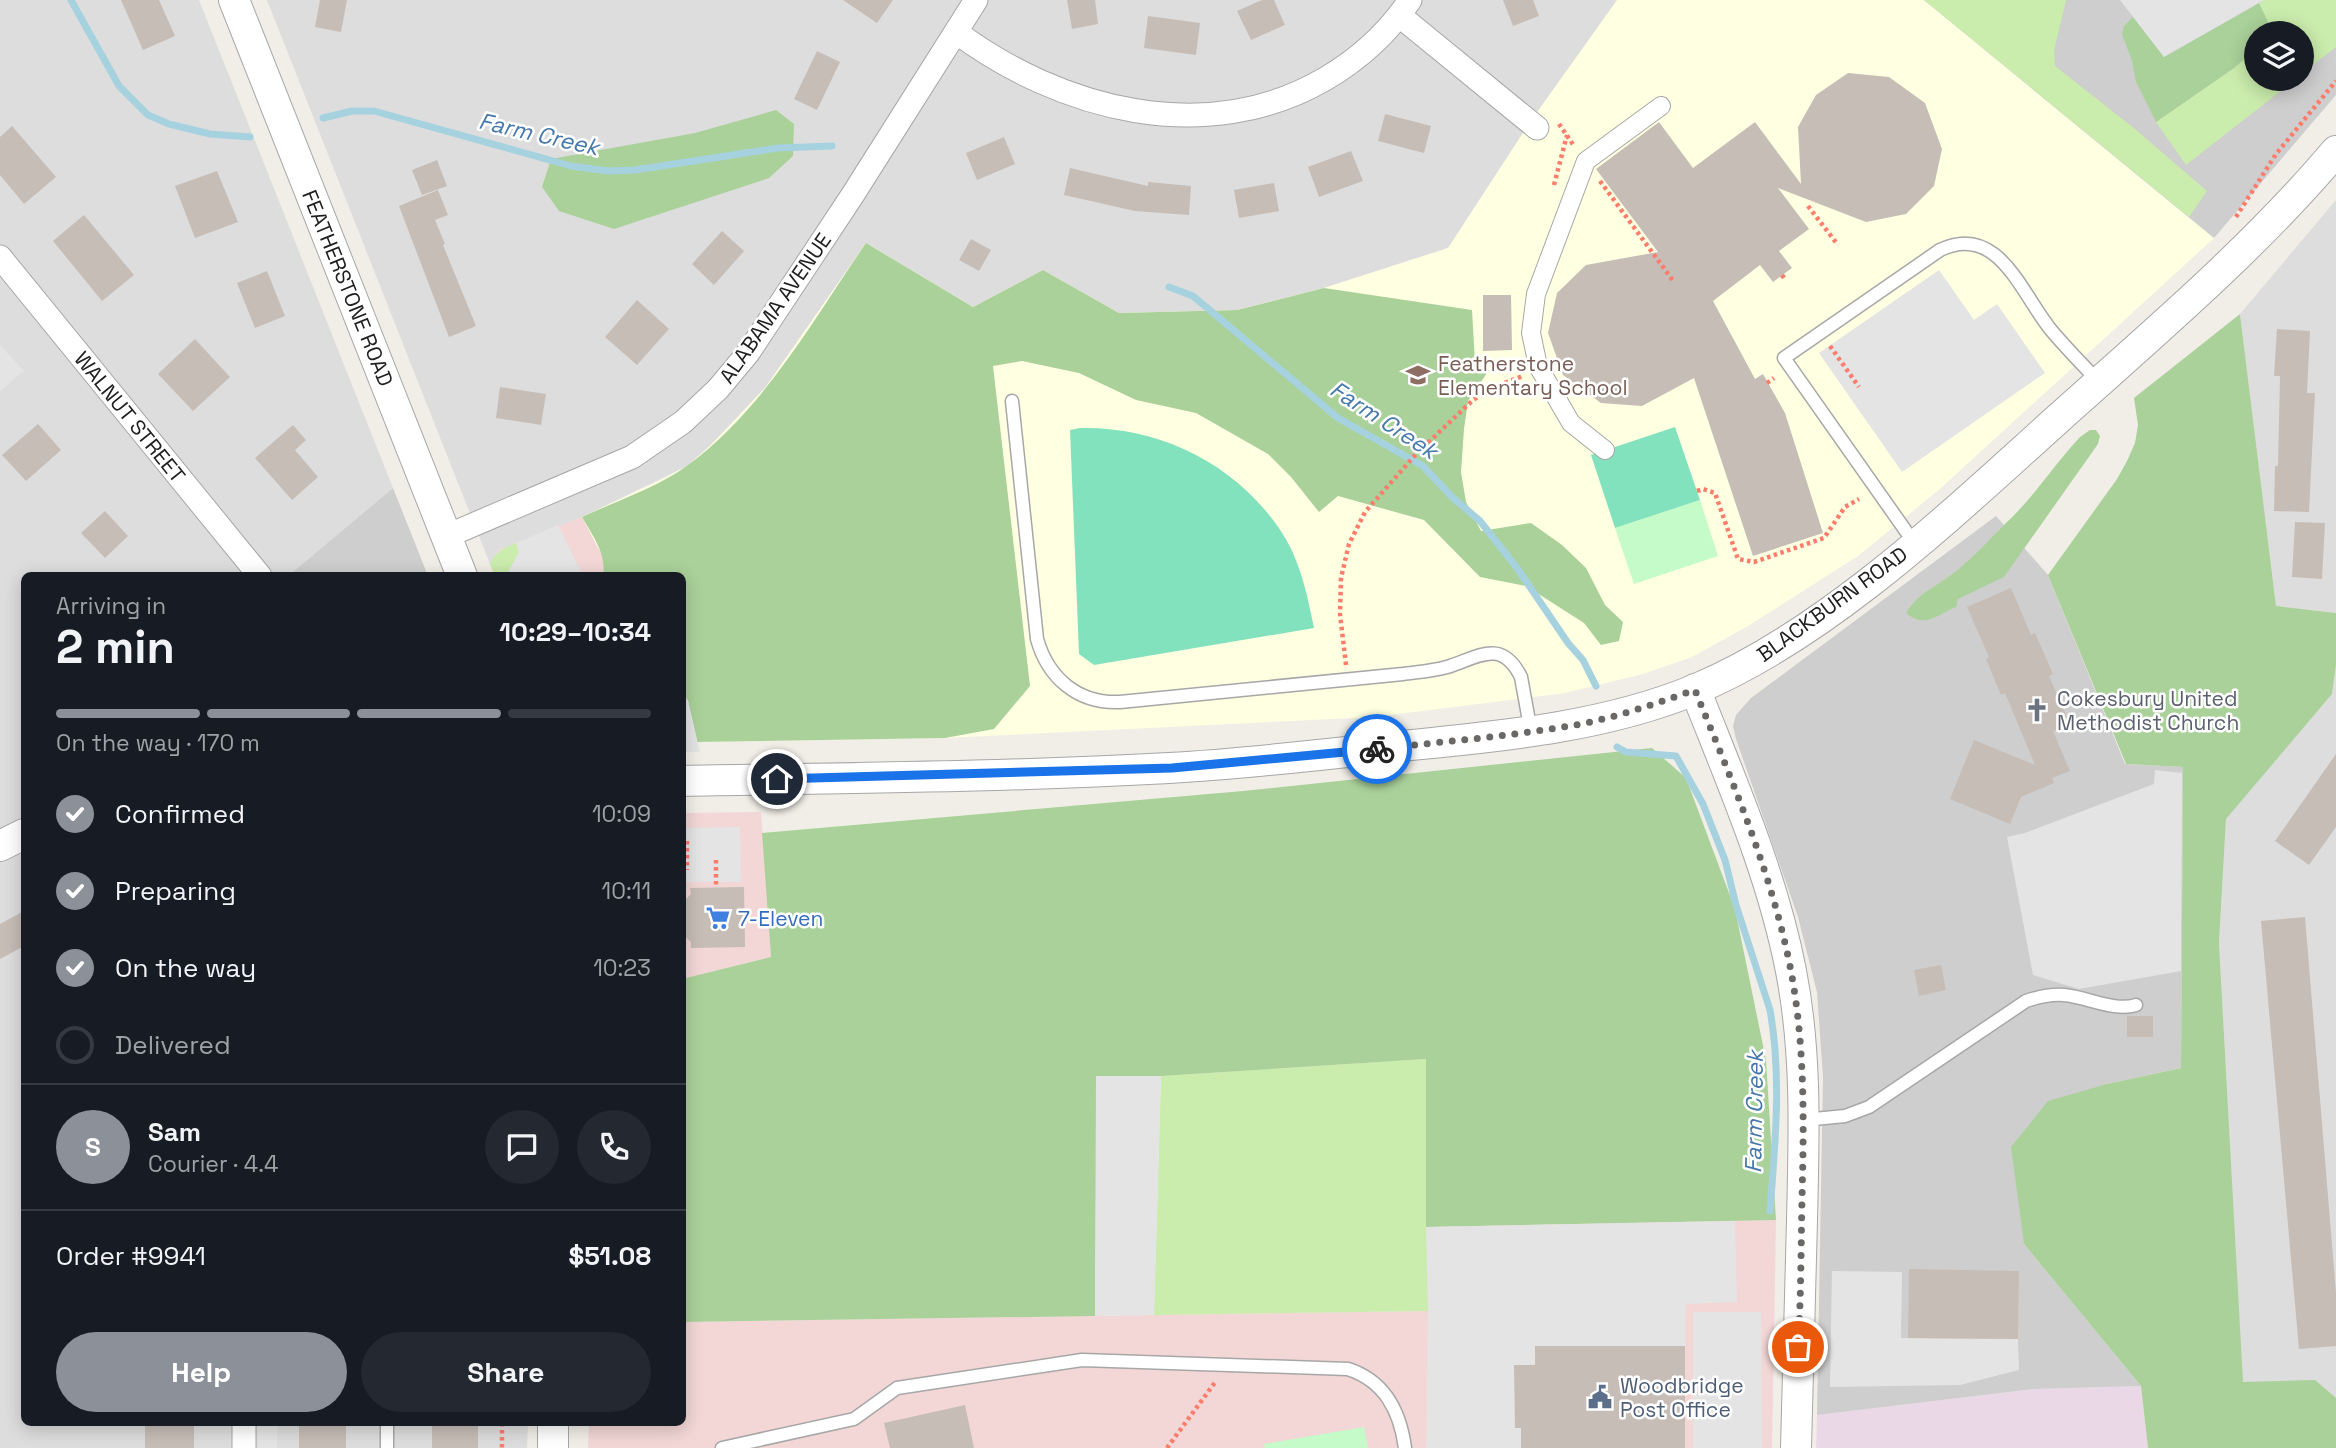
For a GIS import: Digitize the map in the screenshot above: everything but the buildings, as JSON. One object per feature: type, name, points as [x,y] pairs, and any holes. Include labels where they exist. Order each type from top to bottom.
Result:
[{"type":"street","name":"FEATHERSTONE ROAD","points":[[234,0],[460,572]]},
{"type":"street","name":"ALABAMA AVENUE","points":[[447,536],[632,457],[683,422],[718,389],[748,353],[976,0]]},
{"type":"street","points":[[956,32],[983,52],[1023,75],[1066,93],[1123,108],[1193,117],[1272,103],[1309,88],[1343,68],[1374,43],[1405,8],[1546,123]]},
{"type":"street","points":[[1605,450],[1571,423],[1540,370],[1531,332],[1536,294],[1586,161],[1661,106]]},
{"type":"street","name":"BLACKBURN ROAD","points":[[686,781],[1172,768],[1531,732],[1588,722],[1643,708],[1695,690],[1782,644],[1915,544],[2218,277],[2336,151]]},
{"type":"street","name":"WALNUT STREET","points":[[0,257],[257,572]]},
{"type":"street","points":[[1695,690],[1746,816],[1781,927],[1799,1026],[1804,1120],[1796,1448]]},
{"type":"street","points":[[0,846],[21,836]]},
{"type":"street","points":[[244,1426],[244,1448]]},
{"type":"street","points":[[553,1426],[553,1448]]},
{"type":"lane","points":[[1915,544],[1784,358],[1940,250],[1952,244],[1970,242],[1992,251],[2002,261],[2051,330],[2099,382]]},
{"type":"lane","points":[[1012,401],[1037,639],[1043,659],[1055,675],[1081,696],[1110,703],[1428,671],[1493,652],[1507,659],[1521,677],[1531,732]]},
{"type":"lane","points":[[1804,1120],[1845,1116],[1878,1103],[2026,1001],[2065,995],[2125,1007],[2136,1005]]},
{"type":"lane","points":[[722,1448],[854,1419],[897,1388],[1082,1360],[1335,1367],[1360,1373],[1377,1384],[1393,1404],[1402,1427],[1405,1448]]},
{"type":"lane","points":[[387,1426],[387,1448]]},
{"type":"path","points":[[2230,227],[2276,154],[2336,82]]},
{"type":"path","points":[[1546,123],[1586,161],[1674,282]]},
{"type":"path","points":[[1808,206],[1839,244]]},
{"type":"path","points":[[1821,333],[1859,387]]},
{"type":"path","points":[[1348,679],[1340,614],[1343,561],[1365,512],[1417,453],[1457,414],[1485,392],[1540,370]]},
{"type":"path","points":[[1767,383],[1774,378]]},
{"type":"path","points":[[1697,491],[1703,489],[1715,493],[1738,559],[1754,562],[1824,538],[1845,507],[1859,499]]},
{"type":"path","points":[[687,841],[687,870]]},
{"type":"path","points":[[716,859],[716,885]]},
{"type":"path","points":[[1167,1448],[1227,1366]]},
{"type":"path","points":[[502,1426],[502,1448]]},
{"type":"shaded area","points":[[0,0],[199,0],[393,488],[293,572],[21,572],[21,1426],[528,1426],[527,1448],[0,1448]]},
{"type":"shaded area","points":[[267,0],[1620,0],[1448,248],[1324,288],[1237,310],[1119,313],[1043,270],[973,307],[866,243],[765,388],[710,446],[687,466],[582,517],[499,550],[490,564]]},
{"type":"shaded area","name":"Featherstone Elementary School","points":[[1617,0],[1924,0],[2214,238],[1941,488],[1858,556],[1748,626],[1692,657],[1643,674],[1565,693],[1374,717],[945,738],[697,742],[686,698],[686,572],[604,572],[603,557],[582,517],[687,466],[710,446],[765,388],[866,243],[973,307],[1043,270],[1119,313],[1237,310],[1324,288],[1448,248],[1530,122]]},
{"type":"shaded area","points":[[1924,0],[2336,0],[2336,95],[2214,238]]},
{"type":"shaded area","points":[[2120,0],[2264,0],[2164,57]]},
{"type":"shaded area","points":[[2336,200],[2336,613],[2276,607],[2240,314]]},
{"type":"shaded area","points":[[1939,270],[1974,320],[1997,304],[2045,373],[1902,472],[1819,353]]},
{"type":"shaded area","points":[[0,345],[24,371],[0,391]]},
{"type":"shaded area","points":[[393,488],[426,572],[293,572]]},
{"type":"shaded area","points":[[1996,516],[2048,575],[2125,764],[2183,767],[2181,1068],[2107,1084],[2024,1244],[2141,1386],[2035,1389],[1817,1415],[1823,1077],[1817,992],[1798,917],[1733,726],[1736,715],[1751,698]]},
{"type":"shaded area","points":[[582,517],[605,566],[604,572],[493,572],[490,564],[499,550]]},
{"type":"shaded area","points":[[558,525],[581,572],[508,572],[519,552],[516,543]]},
{"type":"shaded area","points":[[2336,665],[2336,1448],[2246,1448],[2219,943],[2226,818],[2332,694]]},
{"type":"shaded area","points":[[686,698],[688,701],[700,752],[686,752]]},
{"type":"shaded area","points":[[2155,770],[2182,773],[2181,971],[2079,989],[2033,975],[2007,837],[2025,833],[2154,784]]},
{"type":"shaded area","points":[[761,812],[771,957],[686,978],[686,813]]},
{"type":"shaded area","points":[[740,827],[741,882],[686,882],[686,828]]},
{"type":"shaded area","points":[[1096,1076],[1161,1076],[1154,1315],[1095,1316]]},
{"type":"shaded area","points":[[1776,1220],[1772,1448],[588,1448],[589,1426],[686,1426],[686,1322],[1427,1311],[1426,1227]]},
{"type":"shaded area","points":[[1735,1221],[1737,1302],[1686,1304],[1685,1346],[1535,1346],[1535,1365],[1514,1366],[1515,1428],[1521,1428],[1521,1448],[1426,1448],[1426,1227]]},
{"type":"shaded area","points":[[1832,1271],[1902,1272],[1901,1338],[2018,1339],[2019,1370],[1960,1385],[1830,1387]]},
{"type":"shaded area","points":[[1693,1312],[1761,1312],[1762,1448],[1693,1448]]},
{"type":"shaded area","points":[[2141,1386],[2148,1448],[1816,1448],[1817,1415],[2035,1389]]},
{"type":"shaded area","points":[[257,1426],[277,1426],[277,1448],[258,1448]]},
{"type":"green space","points":[[1924,0],[2066,0],[2054,51],[2055,66],[2135,129],[2207,191],[2189,217]]},
{"type":"green space","points":[[2264,0],[2336,0],[2336,47],[2314,64],[2314,21],[2268,21],[2259,3]]},
{"type":"green space","points":[[2259,3],[2268,21],[2244,21],[2244,59],[2156,122],[2136,82],[2122,34],[2124,26],[2133,17],[2164,57]]},
{"type":"green space","points":[[2244,59],[2244,91],[2281,91],[2186,165],[2156,122]]},
{"type":"green space","points":[[776,110],[794,124],[793,156],[769,178],[614,229],[559,211],[542,187],[551,159],[695,133]]},
{"type":"green space","points":[[866,243],[973,307],[1043,270],[1119,313],[1237,310],[1324,288],[1472,310],[1475,362],[1487,373],[1468,401],[1461,472],[1466,502],[1481,531],[1531,523],[1562,545],[1586,568],[1605,605],[1623,622],[1619,641],[1601,645],[1584,623],[1526,586],[1480,577],[1424,520],[1338,496],[1319,512],[1268,454],[1196,413],[1136,400],[1079,373],[1022,361],[993,366],[1030,686],[994,729],[945,738],[697,742],[686,698],[686,572],[604,572],[601,552],[582,517],[677,473],[715,443],[764,390]]},
{"type":"green space","points":[[2240,314],[2276,606],[2336,613],[2336,665],[2332,694],[2226,819],[2219,943],[2243,1382],[2315,1380],[2336,1398],[2336,1448],[2148,1448],[2141,1386],[2024,1244],[2011,1147],[2048,1101],[2107,1084],[2181,1068],[2183,767],[2126,764],[2048,575],[2127,461],[2135,443],[2138,425],[2134,398]]},
{"type":"green space","points":[[1675,427],[1700,500],[1615,528],[1591,455]]},
{"type":"green space","points":[[1111,429],[1171,444],[1199,456],[1248,492],[1269,515],[1292,551],[1304,584],[1314,628],[1094,665],[1079,654],[1070,430]]},
{"type":"green space","points":[[2090,430],[2096,430],[2100,436],[2098,444],[2004,577],[1958,599],[1956,607],[1931,619],[1919,620],[1906,613],[1922,595],[1955,572],[1981,549],[2026,503],[2080,437]]},
{"type":"green space","points":[[1700,500],[1718,556],[1634,584],[1615,528]]},
{"type":"green space","points":[[516,543],[519,552],[508,572],[493,572],[490,564],[501,550]]},
{"type":"green space","points":[[1652,748],[1686,778],[1735,909],[1766,1060],[1776,1220],[1426,1227],[1426,1059],[1161,1076],[1097,1076],[1095,1316],[686,1322],[686,978],[771,957],[762,833],[1243,791]]},
{"type":"green space","points":[[1426,1059],[1428,1311],[1154,1315],[1161,1076]]},
{"type":"green space","points":[[1364,1427],[1368,1448],[1265,1448],[1264,1444]]},
{"type":"waterway","name":"Farm Creek","points":[[71,0],[119,86],[148,115],[169,124],[210,134],[250,137]]},
{"type":"waterway","name":"Farm Creek","points":[[323,118],[352,111],[374,111],[571,166],[609,171],[635,170],[778,148],[832,146]]},
{"type":"waterway","name":"Farm Creek","points":[[1169,287],[1193,296],[1338,418],[1423,466],[1452,497],[1480,521],[1517,568],[1568,643],[1583,660],[1596,686]]},
{"type":"waterway","name":"Farm Creek","points":[[1617,747],[1626,752],[1676,756],[1703,804],[1725,860],[1736,905],[1770,1010],[1774,1035],[1776,1110],[1770,1211]]},
{"type":"way so far","points":[[1377,749],[1531,732],[1588,722],[1643,708],[1695,690],[1763,865],[1791,972],[1799,1026],[1804,1095],[1798,1347]]},
{"type":"place","name":"Featherstone Elementary School","points":[[1418,375]]},
{"type":"place","name":"Cokesbury United Methodist Church","points":[[2037,710]]},
{"type":"place","name":"7-Eleven","points":[[718,918]]},
{"type":"place","name":"Woodbridge Post Office","points":[[1600,1397]]},
{"type":"route","points":[[777,779],[1172,768],[1377,749]]}]
